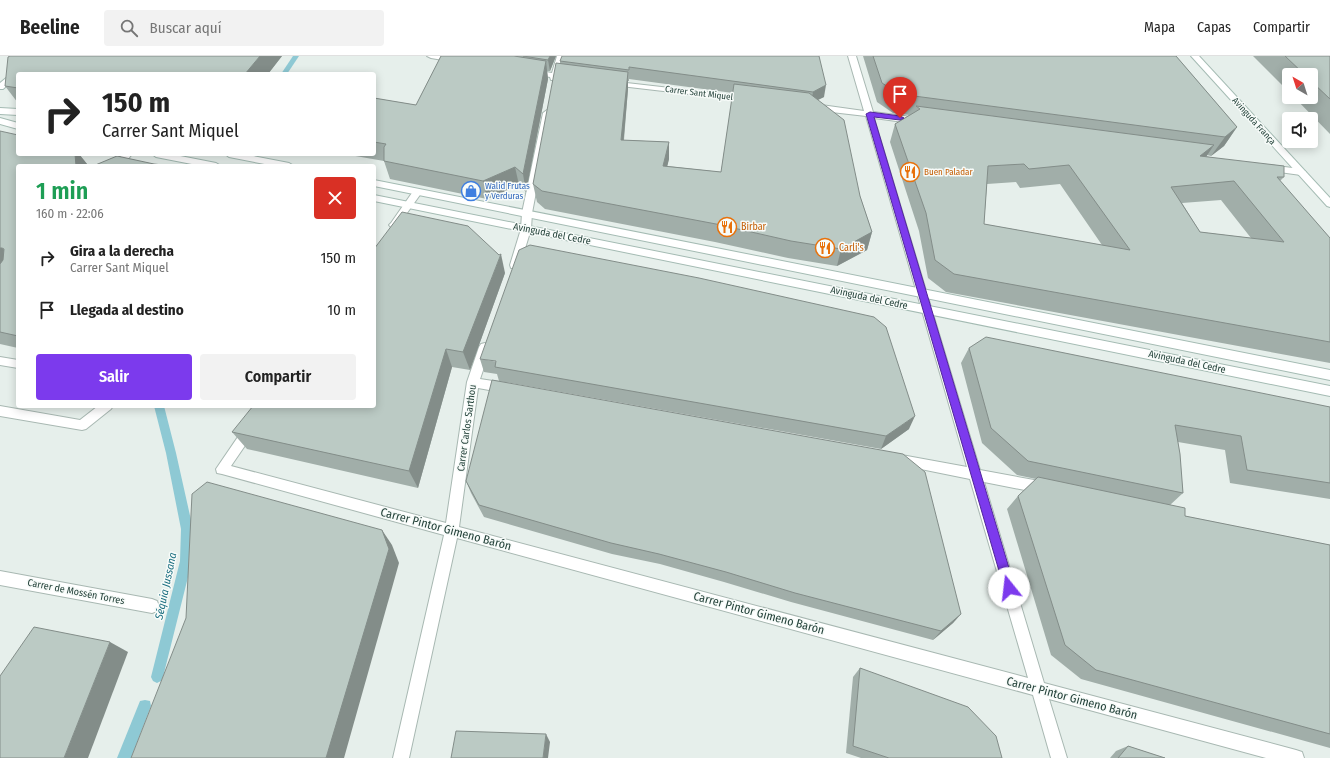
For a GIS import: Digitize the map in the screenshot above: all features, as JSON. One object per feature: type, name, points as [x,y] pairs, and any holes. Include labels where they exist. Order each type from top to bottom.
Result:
[{"type":"street","points":[[18,72],[38,56]]},
{"type":"street","points":[[431,56],[462,61]]},
{"type":"street","points":[[511,274],[526,229],[527,214],[554,76],[561,56]]},
{"type":"street","points":[[852,56],[1059,758]]},
{"type":"street","name":"Avinguda França","points":[[1195,56],[1330,204]]},
{"type":"street","points":[[523,71],[578,79]]},
{"type":"street","points":[[0,87],[16,74]]},
{"type":"street","name":"Carrer Sant Miquel","points":[[601,81],[758,100]]},
{"type":"street","points":[[805,106],[924,122]]},
{"type":"street","points":[[0,111],[16,112]]},
{"type":"street","points":[[0,120],[16,125]]},
{"type":"street","points":[[119,164],[126,156]]},
{"type":"street","points":[[166,156],[206,164]]},
{"type":"street","points":[[239,156],[279,164]]},
{"type":"street","points":[[1262,167],[1301,172]]},
{"type":"street","name":"Avinguda del Cedre","points":[[376,183],[1330,375]]},
{"type":"street","points":[[386,236],[417,192]]},
{"type":"street","name":"Avinguda del Cedre","points":[[376,198],[1330,391]]},
{"type":"street","name":"Carrer Carlos Sarthou","points":[[401,758],[452,531],[473,382],[488,339]]},
{"type":"street","points":[[0,361],[16,364]]},
{"type":"street","points":[[473,382],[520,390]]},
{"type":"street","points":[[0,411],[82,425],[103,408]]},
{"type":"street","name":"Carrer Pintor Gimeno Barón","points":[[265,408],[222,469],[1296,758]]},
{"type":"street","points":[[881,456],[975,473],[1060,491]]},
{"type":"street","name":"Carrer de Mossén Torres","points":[[0,578],[152,606]]},
{"type":"building","points":[[260,56],[247,72],[16,72],[16,88],[5,86],[8,57]]},
{"type":"building","points":[[441,56],[514,56],[546,61],[523,174],[515,167],[483,181],[384,161],[384,147],[386,144],[376,142],[376,98],[416,105]]},
{"type":"building","points":[[523,56],[550,56],[548,60]]},
{"type":"building","points":[[562,56],[819,56],[826,85],[813,92],[629,67],[629,70],[560,61]]},
{"type":"building","points":[[873,56],[1176,56],[1237,127],[1225,137],[899,94],[882,83]]},
{"type":"building","points":[[1285,56],[1330,56],[1330,99],[1318,88],[1318,68],[1298,68]]},
{"type":"building","points":[[556,63],[628,72],[621,140],[669,142],[663,166],[721,172],[734,84],[809,93],[844,120],[860,196],[872,232],[841,249],[791,241],[716,224],[542,191],[533,184]]},
{"type":"building","points":[[916,106],[1214,145],[1200,156],[1284,166],[1284,177],[1277,177],[1330,238],[1330,342],[954,274],[935,260],[926,213],[895,124],[920,109]],"holes":[[[1024,164],[1029,169],[1069,165],[1130,250],[984,224],[988,166]],[[1234,181],[1284,242],[1200,232],[1171,187]]]},
{"type":"building","points":[[0,131],[16,135],[16,156],[75,156],[76,164],[16,164],[16,336],[0,332],[0,264],[3,260],[4,249],[0,248]]},
{"type":"building","points":[[117,156],[154,164],[98,164]]},
{"type":"building","points":[[402,212],[468,226],[499,255],[501,254],[463,352],[446,349],[409,471],[232,432],[251,408],[376,408],[376,246]]},
{"type":"building","points":[[530,245],[699,278],[874,317],[886,327],[915,416],[886,436],[495,367],[496,361],[480,359],[519,250]]},
{"type":"building","points":[[986,337],[1330,407],[1330,483],[1247,470],[1241,436],[1175,425],[1180,454],[1183,493],[1028,461],[991,428],[969,348]]},
{"type":"building","points":[[492,380],[903,454],[925,472],[961,614],[941,631],[795,593],[659,554],[611,543],[479,505],[466,481]]},
{"type":"building","points":[[1038,477],[1185,508],[1185,516],[1330,545],[1330,734],[1096,670],[1065,645],[1018,496]]},
{"type":"building","points":[[207,482],[382,530],[389,549],[326,758],[131,758],[186,618],[192,494]]},
{"type":"building","points":[[34,627],[110,642],[64,758],[0,758],[0,676]]},
{"type":"building","points":[[860,668],[968,707],[996,736],[1002,758],[889,758],[853,746]]},
{"type":"building","points":[[456,731],[546,734],[543,758],[451,758]]},
{"type":"building","points":[[1128,746],[1165,758],[1118,758]]},
{"type":"waterway","name":"Séquia Jussana","points":[[285,72],[296,56]]},
{"type":"waterway","name":"Séquia Jussana","points":[[157,677],[186,561],[187,529],[171,453],[160,408]]},
{"type":"waterway","name":"Séquia Jussana","points":[[124,758],[145,706]]},
{"type":"place","name":"Buen Paladar","points":[[910,172]]},
{"type":"place","name":"Walid Frutas y Verduras","points":[[471,191]]},
{"type":"place","name":"Birbar","points":[[727,227]]},
{"type":"place","name":"Carli's","points":[[825,248]]},
{"type":"route","points":[[900,118],[870,114],[1009,588]]}]
